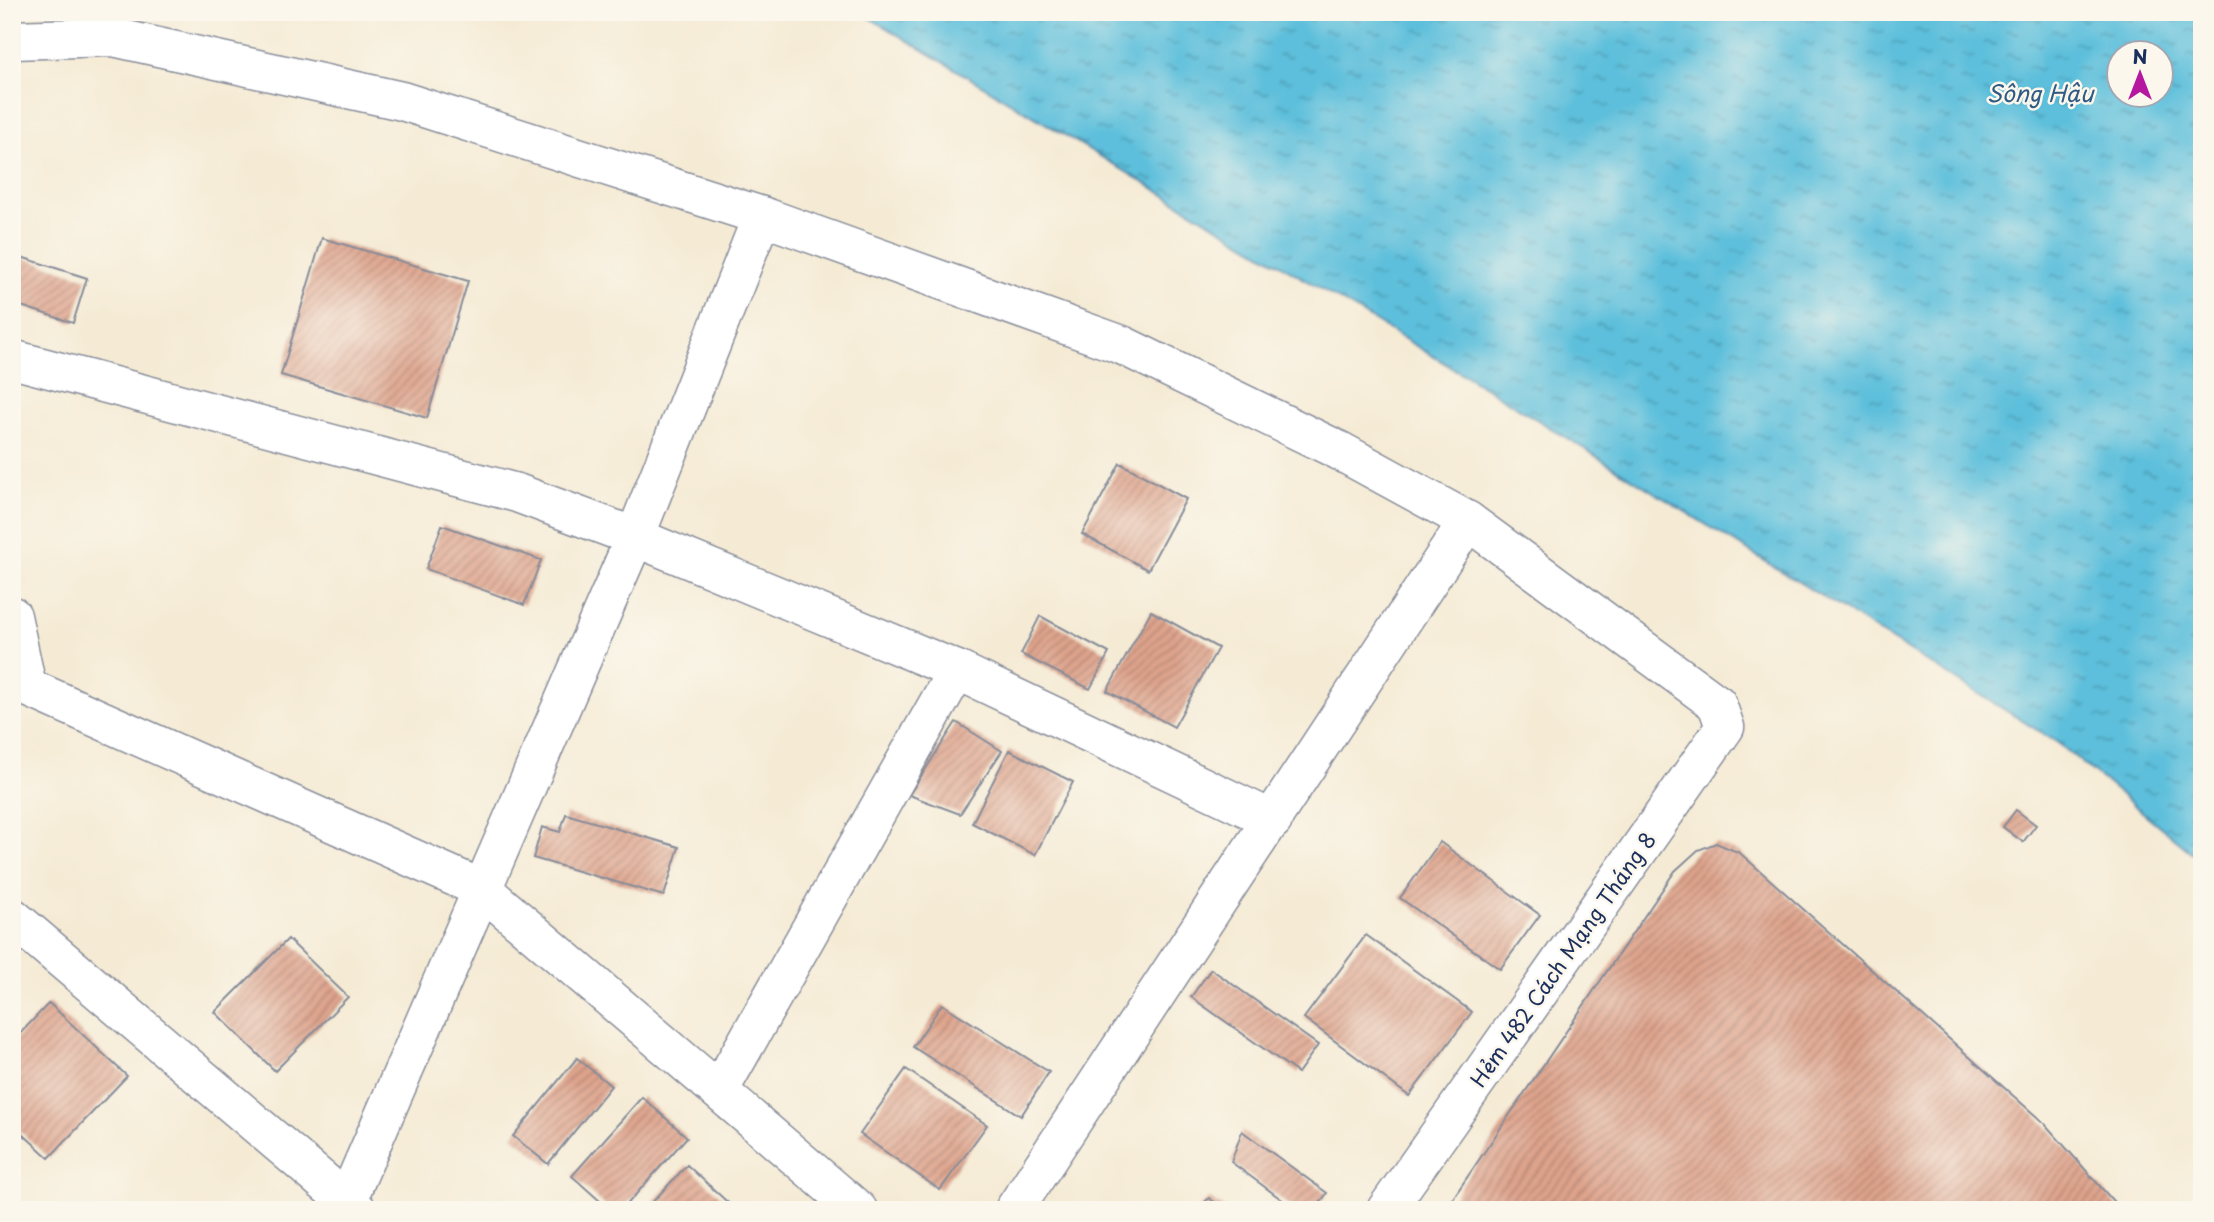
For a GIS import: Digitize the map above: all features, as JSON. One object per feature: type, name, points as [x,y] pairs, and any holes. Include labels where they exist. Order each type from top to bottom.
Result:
[{"type":"street","points":[[12,40],[113,37],[402,101],[762,216],[1122,345],[1340,451],[1468,521],[1014,1210]]},
{"type":"street","points":[[12,917],[349,1207],[482,888],[635,537],[762,216]]},
{"type":"street","points":[[12,359],[517,493],[635,537],[957,670],[1273,820]]},
{"type":"street","name":"Hẻm 482 Cách Mạng Tháng 8","points":[[1386,1210],[1725,727],[1717,704],[1468,521]]},
{"type":"street","points":[[12,616],[20,696],[482,888],[858,1210]]},
{"type":"street","points":[[719,1091],[957,670]]},
{"type":"water","name":"Sông Hậu","points":[[860,12],[2202,12],[2202,861],[2058,743],[1491,391]]},
{"type":"building","points":[[322,238],[468,281],[427,418],[281,375]]},
{"type":"building","points":[[21,257],[87,278],[73,323],[12,303],[12,284]]},
{"type":"building","points":[[1120,463],[1186,499],[1148,570],[1082,534]]},
{"type":"building","points":[[442,525],[541,560],[524,605],[426,569]]},
{"type":"building","points":[[1151,611],[1218,648],[1174,727],[1107,691]]},
{"type":"building","points":[[1040,616],[1109,653],[1090,689],[1021,654]]},
{"type":"building","points":[[956,722],[1002,751],[960,814],[909,795]]},
{"type":"building","points":[[1009,750],[1073,782],[1035,855],[972,823]]},
{"type":"building","points":[[2016,810],[2036,825],[2023,842],[2003,827]]},
{"type":"building","points":[[566,814],[679,847],[664,896],[533,858],[542,827],[560,832]]},
{"type":"building","points":[[1440,842],[1540,915],[1500,969],[1400,898]]},
{"type":"building","points":[[1716,843],[1740,853],[2045,1124],[2121,1210],[1445,1210],[1675,871],[1698,850]]},
{"type":"building","points":[[1366,935],[1472,1012],[1409,1096],[1304,1018]]},
{"type":"building","points":[[288,939],[348,997],[275,1071],[215,1012]]},
{"type":"building","points":[[1211,969],[1318,1045],[1298,1073],[1191,997]]},
{"type":"building","points":[[49,1003],[127,1076],[49,1158],[12,1124],[12,1042]]},
{"type":"building","points":[[942,1004],[1049,1072],[1021,1116],[913,1047]]},
{"type":"building","points":[[577,1058],[611,1086],[548,1164],[513,1136]]},
{"type":"building","points":[[906,1069],[987,1125],[940,1190],[860,1134]]},
{"type":"building","points":[[642,1097],[687,1137],[622,1210],[610,1210],[572,1176]]},
{"type":"building","points":[[1242,1131],[1327,1193],[1315,1210],[1296,1210],[1231,1162]]},
{"type":"building","points":[[687,1165],[736,1210],[645,1210]]},
{"type":"building","points":[[1209,1198],[1226,1210],[1197,1210]]}]
